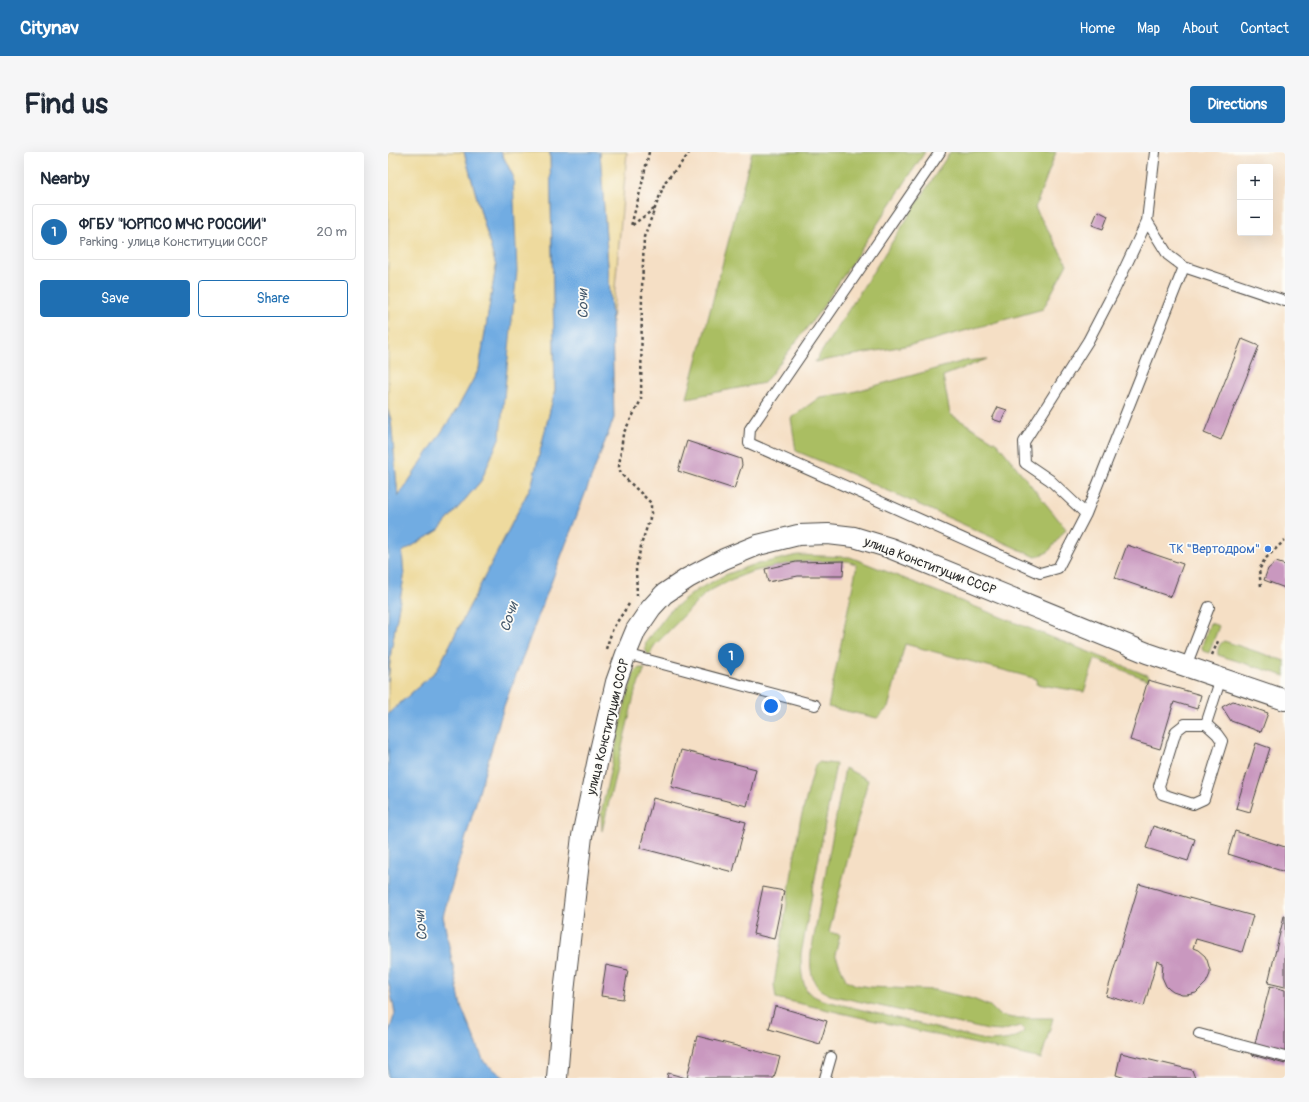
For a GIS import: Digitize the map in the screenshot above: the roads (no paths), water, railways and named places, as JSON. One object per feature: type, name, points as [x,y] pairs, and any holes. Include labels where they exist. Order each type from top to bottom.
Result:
[{"type":"street","name":"улица Конституции СССР","points":[[557,1078],[564,992],[582,836],[616,682],[636,630],[664,594],[688,578],[724,559],[758,545],[798,535],[828,534],[854,537],[890,548],[1147,653],[1285,700]]},
{"type":"lane","points":[[940,152],[750,429],[749,443],[1040,573],[1058,568],[1086,514],[1184,266]]},
{"type":"lane","points":[[1086,514],[1050,480],[1025,463],[1024,442],[1088,341],[1147,222],[1155,152]]},
{"type":"lane","points":[[1147,222],[1168,255],[1184,266],[1285,301]]},
{"type":"lane","points":[[1186,666],[1209,607]]},
{"type":"lane","points":[[626,654],[815,705]]},
{"type":"lane","points":[[1206,724],[1221,678]]},
{"type":"lane","points":[[1185,724],[1206,724],[1222,741],[1204,799],[1193,804],[1162,794],[1159,786],[1176,731],[1185,724]]},
{"type":"lane","points":[[1199,1034],[1285,1057]]},
{"type":"lane","points":[[826,1078],[831,1057]]},
{"type":"water","points":[[464,152],[501,152],[513,176],[517,271],[500,436],[481,481],[439,530],[402,552],[404,577],[391,651],[388,681],[388,410],[391,420],[398,497],[457,409],[479,369],[496,266]]},
{"type":"water","name":"Сочи","points":[[550,152],[600,152],[612,322],[614,418],[504,706],[443,916],[461,1006],[484,1062],[505,1078],[388,1078],[388,1035],[395,1013],[388,980],[388,714],[437,670],[532,484],[555,390]]},
{"type":"place","name":"ТК \"Вертодром\"","points":[[1268,549]]},
{"type":"place","name":"ФГБУ \"ЮРПСО МЧС РОССИИ\"","points":[[731,676]]}]
